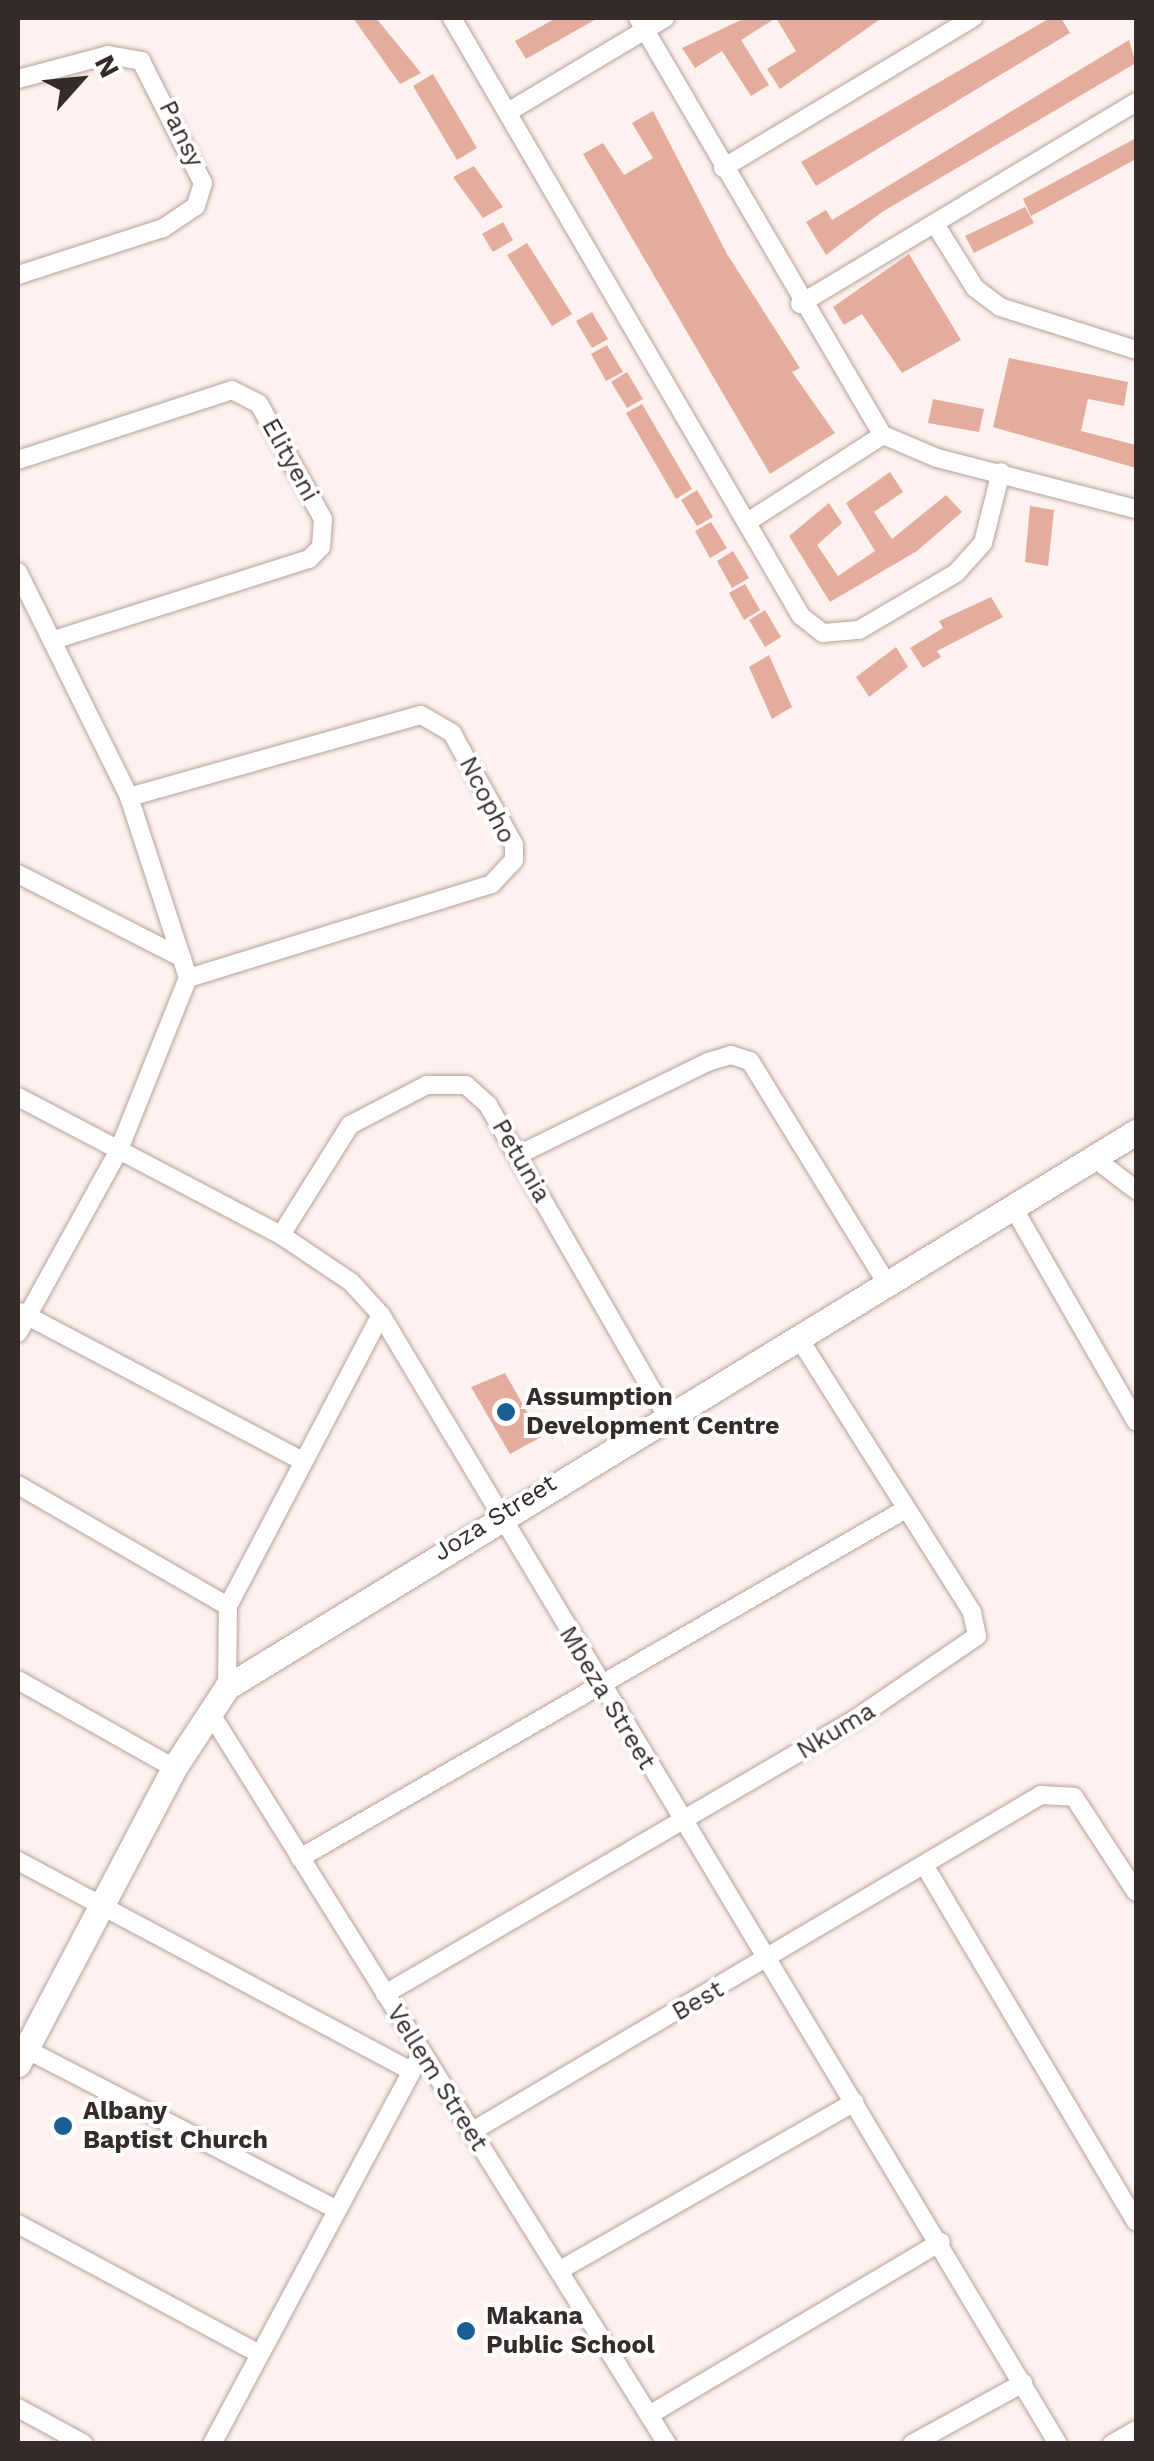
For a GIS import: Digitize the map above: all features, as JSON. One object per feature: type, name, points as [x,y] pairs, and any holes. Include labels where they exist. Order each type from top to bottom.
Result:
[{"type":"street","points":[[452,18],[749,520],[801,616],[837,635],[859,630],[976,556],[1001,472]]},
{"type":"street","points":[[508,112],[642,24],[665,18]]},
{"type":"street","points":[[723,168],[973,18]]},
{"type":"street","points":[[642,24],[800,304],[883,435],[1136,509]]},
{"type":"street","name":"Pansy","points":[[18,79],[108,55],[133,57],[174,118],[203,184],[196,206],[163,228],[18,275]]},
{"type":"street","points":[[800,304],[1136,102]]},
{"type":"street","points":[[935,224],[976,288],[1000,308],[1136,350]]},
{"type":"street","name":"Elityeni","points":[[18,460],[232,390],[258,404],[323,518],[321,547],[309,559],[54,640]]},
{"type":"street","points":[[749,520],[883,435]]},
{"type":"street","points":[[18,572],[129,797],[188,978],[118,1152],[22,1313],[18,1333]]},
{"type":"street","name":"Ncopho","points":[[129,797],[420,715],[452,732],[514,844],[514,860],[492,884],[188,978]]},
{"type":"street","points":[[18,874],[182,958]]},
{"type":"street","points":[[518,1156],[708,1062],[732,1055],[750,1061],[888,1284]]},
{"type":"street","name":"Petunia","points":[[281,1236],[350,1125],[427,1085],[466,1086],[518,1156],[665,1413]]},
{"type":"street","name":"Mbeza Street","points":[[18,1097],[281,1236],[351,1282],[380,1315],[598,1686],[941,2242],[1058,2444]]},
{"type":"street","name":"Joza Street","points":[[20,2053],[174,1768],[227,1687],[665,1413],[1098,1161],[1136,1132]]},
{"type":"street","points":[[1098,1161],[1136,1190]]},
{"type":"street","points":[[1014,1208],[1136,1421]]},
{"type":"street","points":[[22,1313],[303,1461]]},
{"type":"street","points":[[227,1687],[228,1606],[380,1315]]},
{"type":"street","name":"Nkuma","points":[[384,1994],[683,1822],[972,1643],[978,1626],[972,1612],[798,1337]]},
{"type":"street","points":[[18,1485],[228,1606]]},
{"type":"street","points":[[300,1858],[906,1509]]},
{"type":"street","points":[[18,1680],[174,1768]]},
{"type":"street","name":"Vellem Street","points":[[208,1711],[667,2444]]},
{"type":"street","name":"Best","points":[[471,2132],[1058,1791],[1086,1810],[1136,1892]]},
{"type":"street","points":[[18,1861],[412,2071]]},
{"type":"street","points":[[926,1868],[1136,2221]]},
{"type":"street","points":[[212,2444],[421,2052]]},
{"type":"street","points":[[20,2053],[337,2210]]},
{"type":"street","points":[[560,2270],[854,2102]]},
{"type":"street","points":[[18,2224],[259,2354]]},
{"type":"street","points":[[651,2414],[941,2242]]},
{"type":"street","points":[[912,2444],[1023,2384]]},
{"type":"street","points":[[18,2408],[84,2444]]},
{"type":"street","points":[[1112,2444],[1136,2430]]},
{"type":"building","points":[[353,18],[376,18],[421,73],[400,84]]},
{"type":"building","points":[[556,18],[598,18],[526,59],[515,41]]},
{"type":"building","points":[[745,18],[776,18],[741,40],[769,85],[751,96],[722,51],[695,68],[682,48]]},
{"type":"building","points":[[776,18],[882,18],[780,89],[767,69],[796,51]]},
{"type":"building","points":[[1050,18],[1061,18],[1070,33],[816,186],[801,162]]},
{"type":"building","points":[[1129,40],[1136,63],[882,212],[826,255],[806,222],[826,210],[832,220]]},
{"type":"building","points":[[433,74],[477,148],[457,160],[413,86]]},
{"type":"building","points":[[653,111],[727,254],[800,368],[792,372],[835,433],[770,474],[583,154],[603,143],[624,175],[653,158],[632,123]]},
{"type":"building","points":[[1136,138],[1136,159],[1031,216],[1023,199]]},
{"type":"building","points":[[474,166],[503,207],[483,218],[453,177]]},
{"type":"building","points":[[1025,207],[1034,223],[974,253],[965,236]]},
{"type":"building","points":[[503,222],[513,240],[493,252],[482,234]]},
{"type":"building","points":[[527,243],[572,314],[552,326],[507,255]]},
{"type":"building","points":[[909,254],[961,340],[902,373],[862,314],[844,325],[833,307]]},
{"type":"building","points":[[592,312],[608,339],[592,348],[576,321]]},
{"type":"building","points":[[607,345],[623,372],[606,381],[591,354]]},
{"type":"building","points":[[1009,358],[1128,382],[1124,406],[1088,399],[1081,431],[1136,445],[1136,468],[993,427]]},
{"type":"building","points":[[627,372],[643,399],[627,408],[611,382]]},
{"type":"building","points":[[933,399],[984,409],[979,432],[928,423]]},
{"type":"building","points":[[642,404],[692,489],[676,499],[626,413]]},
{"type":"building","points":[[890,472],[903,492],[874,512],[892,539],[946,495],[962,512],[917,551],[830,602],[789,536],[829,503],[842,523],[817,545],[838,576],[875,551],[846,503]]},
{"type":"building","points":[[697,490],[713,517],[697,526],[681,500]]},
{"type":"building","points":[[1030,506],[1054,510],[1048,566],[1025,562]]},
{"type":"building","points":[[711,522],[727,548],[710,558],[695,531]]},
{"type":"building","points":[[733,551],[749,578],[732,588],[717,561]]},
{"type":"building","points":[[745,584],[760,610],[744,620],[729,593]]},
{"type":"building","points":[[991,597],[1003,617],[937,651],[941,657],[923,668],[910,648],[943,628],[939,621]]},
{"type":"building","points":[[765,610],[781,637],[765,647],[749,620]]},
{"type":"building","points":[[896,647],[908,667],[869,697],[856,677]]},
{"type":"building","points":[[769,655],[792,707],[772,719],[749,667]]},
{"type":"building","name":"Assumption Development Centre","points":[[505,1373],[541,1437],[510,1454],[471,1387]]},
{"type":"place","name":"Assumption Development Centre","points":[[506,1412]]},
{"type":"place","name":"Albany Baptist Church","points":[[63,2126]]},
{"type":"place","name":"Makana Public School","points":[[466,2331]]}]
